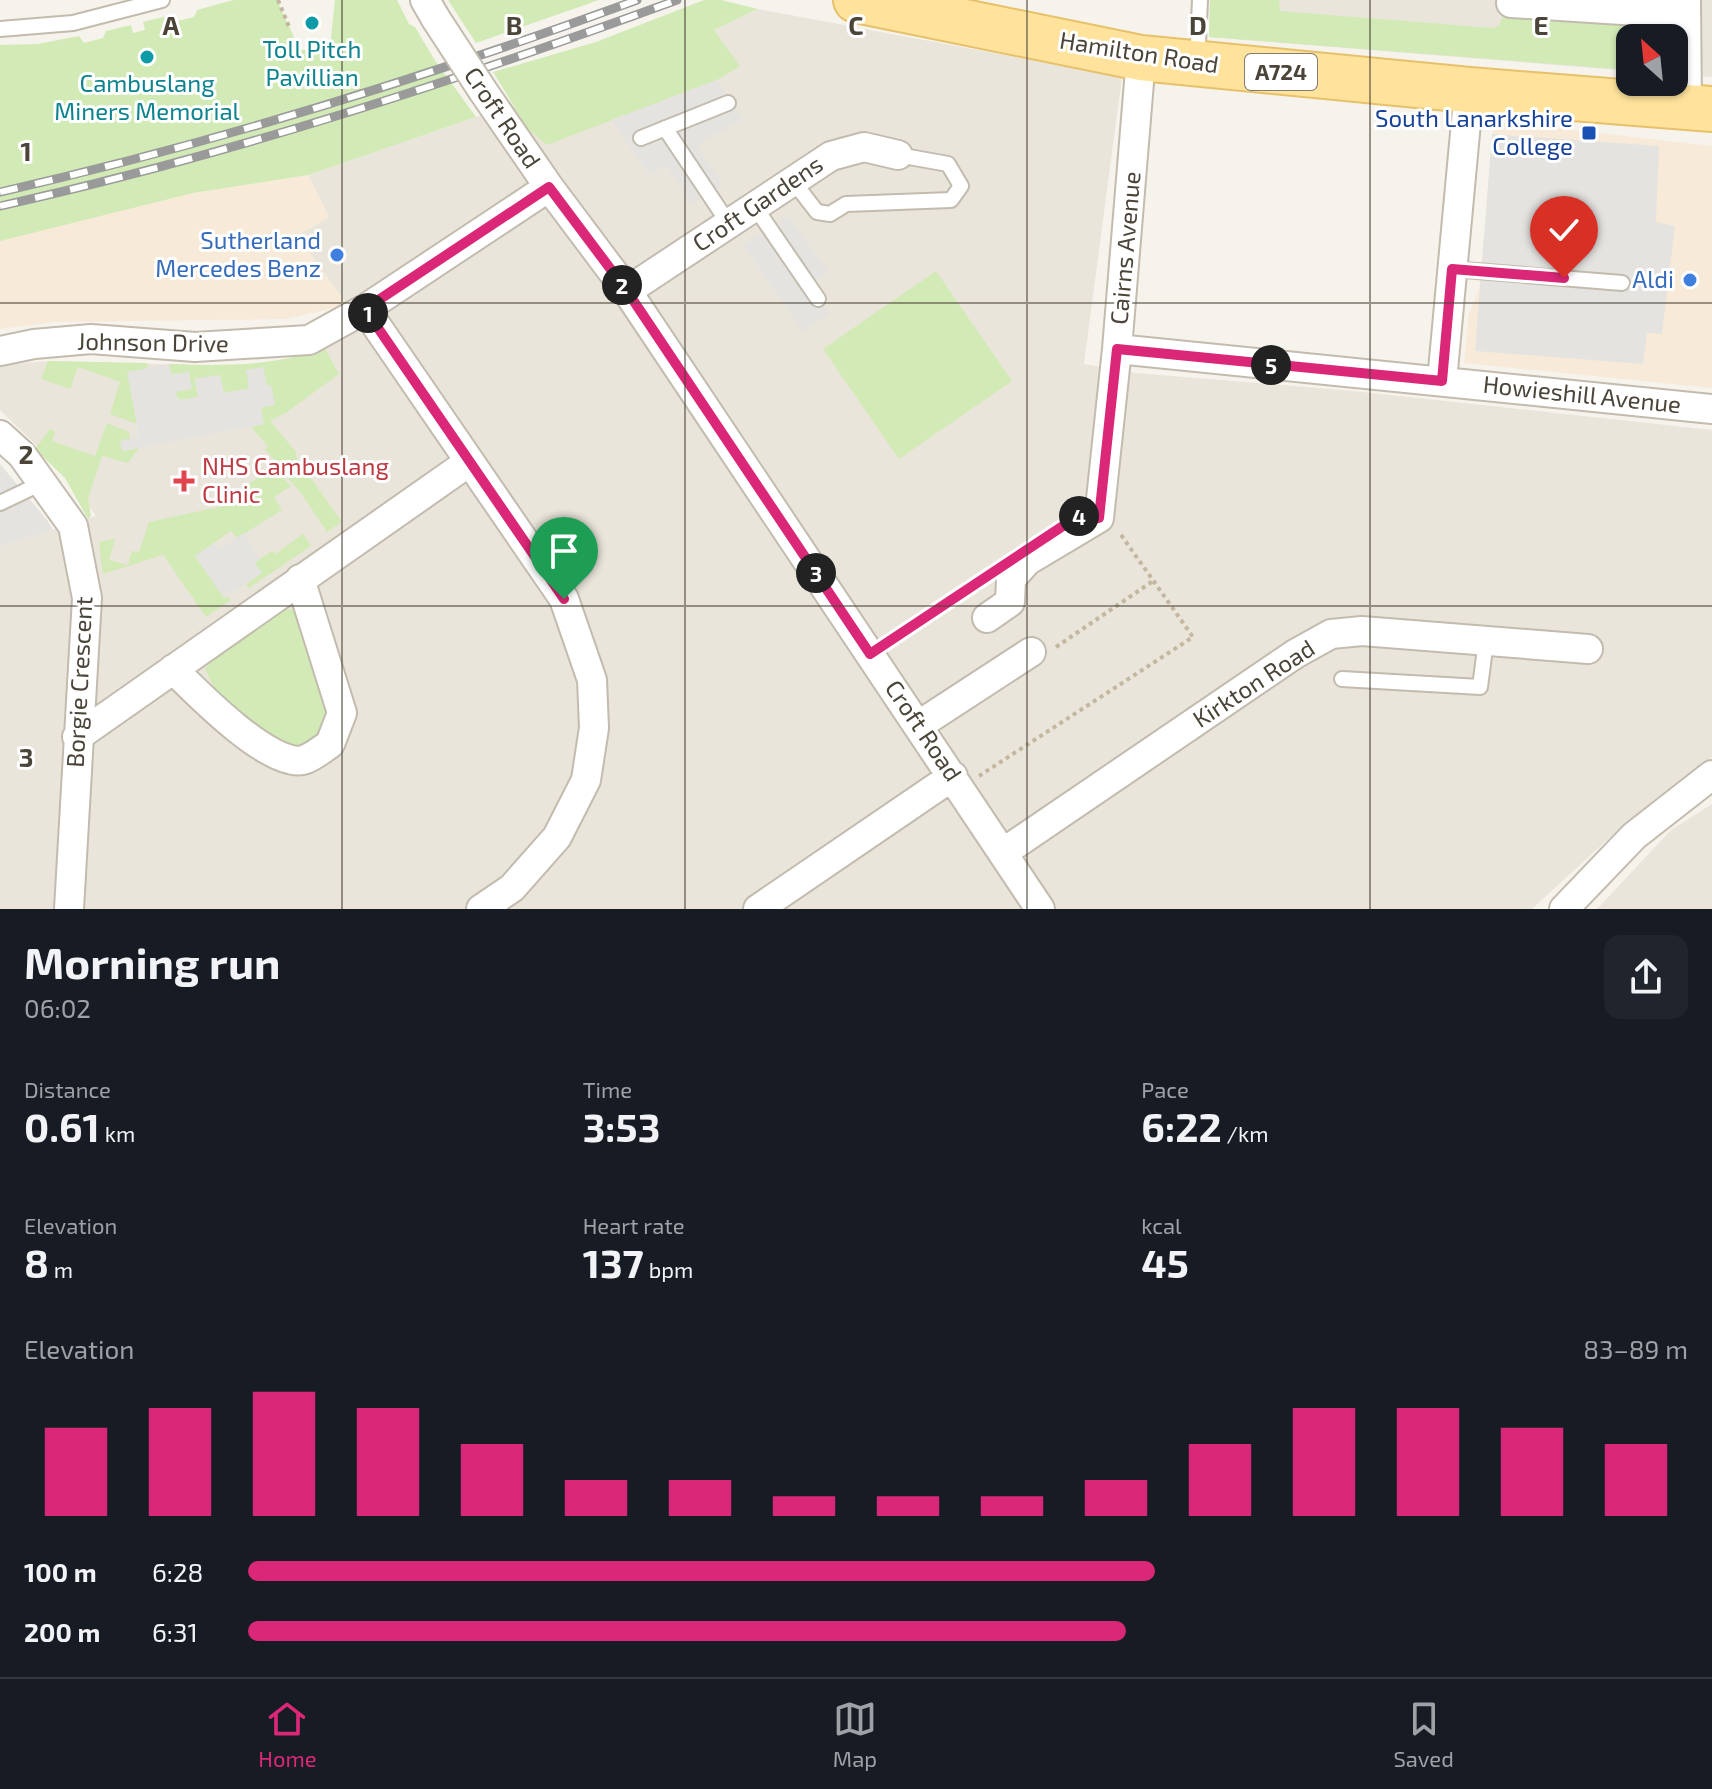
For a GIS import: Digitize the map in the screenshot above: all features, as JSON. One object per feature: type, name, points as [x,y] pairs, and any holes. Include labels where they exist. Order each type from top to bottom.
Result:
[{"type":"main road","name":"Hamilton Road","points":[[856,0],[1141,58],[1469,90],[1700,108]]},
{"type":"street","points":[[1511,3],[1685,7],[1700,108]]},
{"type":"street","name":"Croft Road","points":[[431,10],[549,187],[627,291],[1040,909]]},
{"type":"street","name":"Cairns Avenue","points":[[1099,518],[1117,349],[1141,58]]},
{"type":"street","points":[[1442,381],[1469,90]]},
{"type":"street","name":"Croft Gardens","points":[[627,291],[831,156],[864,147],[898,155]]},
{"type":"street","name":"Johnson Drive","points":[[0,351],[34,344],[91,339],[195,347],[309,340],[365,309],[549,187]]},
{"type":"street","points":[[365,309],[564,599],[592,680],[594,728],[586,780],[557,837],[512,888],[481,909]]},
{"type":"street","name":"Howieshill Avenue","points":[[1117,349],[1712,409]]},
{"type":"street","name":"Borgie Crescent","points":[[0,435],[22,455],[73,526],[87,598],[69,909]]},
{"type":"street","points":[[77,737],[469,462]]},
{"type":"street","points":[[987,618],[1010,602],[1011,579],[1027,561],[1099,518]]},
{"type":"street","points":[[173,669],[213,710],[278,756],[302,760],[330,744],[342,713],[300,579]]},
{"type":"street","name":"Kirkton Road","points":[[1004,852],[1295,654],[1331,634],[1362,631],[1588,649]]},
{"type":"street","points":[[919,725],[1031,652]]},
{"type":"street","points":[[1564,909],[1634,836],[1712,775]]},
{"type":"street","points":[[758,909],[957,782]]},
{"type":"lane","points":[[0,29],[73,23],[162,0]]},
{"type":"lane","points":[[1192,63],[1198,42],[1200,0]]},
{"type":"lane","points":[[641,138],[728,103]]},
{"type":"lane","points":[[665,128],[729,224]]},
{"type":"lane","points":[[793,181],[817,212],[830,214],[846,204],[951,200],[961,186],[948,164],[898,155]]},
{"type":"lane","points":[[755,207],[818,299]]},
{"type":"lane","points":[[1452,269],[1622,283]]},
{"type":"lane","points":[[0,503],[42,483]]},
{"type":"lane","points":[[1342,679],[1480,687],[1486,641]]},
{"type":"path","points":[[278,0],[290,29]]},
{"type":"path","points":[[957,782],[1193,637],[1113,524],[1099,518]]},
{"type":"path","points":[[870,654],[996,570]]},
{"type":"path","points":[[1031,652],[1051,639],[1056,647],[1153,581]]},
{"type":"shaded area","points":[[1210,0],[1712,0],[1712,77],[1688,75],[1688,24],[1616,24],[1616,70],[1209,37]]},
{"type":"shaded area","points":[[758,9],[1122,77],[1084,364],[1136,373],[1353,391],[1712,430],[1712,757],[1621,827],[1532,909],[0,909],[0,546],[96,516],[66,474],[0,410],[0,365],[48,361],[230,366],[267,364],[325,349],[346,336],[347,305],[297,235],[329,217],[308,175],[476,117],[515,107],[714,30]]},
{"type":"shaded area","points":[[717,80],[744,119],[697,145],[723,185],[692,204],[666,165],[649,175],[611,120]]},
{"type":"shaded area","points":[[1494,121],[1712,146],[1712,388],[1464,363],[1469,313],[1479,290]]},
{"type":"shaded area","points":[[1492,134],[1659,146],[1656,222],[1675,226],[1662,334],[1647,333],[1643,364],[1475,351]]},
{"type":"shaded area","points":[[308,175],[329,217],[297,236],[347,305],[286,319],[54,322],[0,329],[0,231],[193,193]]},
{"type":"shaded area","points":[[788,216],[829,272],[812,284],[830,313],[803,332],[743,245]]},
{"type":"shaded area","points":[[169,364],[171,375],[189,371],[192,389],[176,392],[176,397],[181,400],[198,397],[195,379],[220,375],[224,393],[249,388],[246,370],[263,367],[275,405],[261,408],[264,424],[122,451],[120,441],[139,436],[127,372]]},
{"type":"shaded area","points":[[0,464],[47,520],[53,530],[0,546]]},
{"type":"shaded area","points":[[244,533],[260,559],[255,563],[262,573],[224,598],[195,556],[214,543],[219,549]]},
{"type":"shaded area","points":[[1712,804],[1712,909],[1597,909],[1671,830]]},
{"type":"green space","points":[[233,0],[277,0],[294,37],[287,41],[289,47],[316,52],[330,48],[335,0],[397,0],[409,24],[415,27],[476,117],[308,175],[193,193],[0,241],[0,45],[38,44],[79,36],[84,43],[103,38],[106,31],[131,25],[133,33],[145,30],[143,22],[167,16],[169,23],[194,17],[197,10]]},
{"type":"green space","points":[[448,0],[599,0],[476,43]]},
{"type":"green space","points":[[704,0],[721,0],[758,9],[714,30],[740,66],[717,80],[547,145],[528,129],[493,72],[596,42]]},
{"type":"green space","points":[[1210,0],[1279,0],[1280,11],[1492,28],[1499,26],[1503,16],[1638,24],[1616,24],[1616,69],[1209,37]]},
{"type":"green space","points":[[936,271],[1012,381],[899,459],[823,349]]},
{"type":"green space","points":[[325,349],[339,374],[270,421],[296,452],[296,457],[342,522],[327,532],[301,493],[274,463],[265,449],[268,446],[251,427],[264,424],[261,408],[271,385],[224,393],[220,375],[195,379],[198,397],[179,400],[175,392],[188,372],[171,375],[169,364],[248,364]]},
{"type":"green space","points":[[48,361],[147,363],[148,369],[128,373],[137,424],[110,414],[120,382],[78,367],[70,389],[41,379]]},
{"type":"green space","points":[[107,423],[129,432],[130,439],[121,441],[123,451],[139,448],[128,463],[102,456],[88,498],[91,516],[88,519],[65,478],[35,449],[50,429],[55,431],[52,441],[95,456]]},
{"type":"green space","points":[[271,466],[291,486],[274,497],[282,510],[237,538],[231,531],[195,556],[225,598],[227,596],[231,600],[206,617],[163,555],[103,574],[99,542],[115,539],[109,560],[128,565],[132,551],[139,552],[149,522],[223,506]]},
{"type":"green space","points":[[303,534],[311,546],[249,588],[246,584],[261,573],[254,563],[272,551],[275,554]]},
{"type":"green space","points":[[298,609],[328,704],[322,735],[297,752],[256,728],[220,700],[205,669],[223,648],[278,610]]},
{"type":"railway","points":[[0,192],[162,152],[322,106],[637,0]]},
{"type":"railway","points":[[0,206],[257,140],[426,87],[677,0]]},
{"type":"place","name":"Toll Pitch Pavillian","points":[[312,23]]},
{"type":"place","name":"Cambuslang Miners Memorial","points":[[147,57]]},
{"type":"place","name":"South Lanarkshire College","points":[[1589,133]]},
{"type":"place","name":"Sutherland Mercedes Benz","points":[[337,255]]},
{"type":"place","name":"Aldi","points":[[1690,280]]},
{"type":"place","name":"NHS Cambuslang Clinic","points":[[184,481]]},
{"type":"route","points":[[564,599],[365,309],[549,187],[627,291],[870,654],[1084,512],[1099,518],[1117,349],[1442,381],[1452,269],[1564,278]]}]
